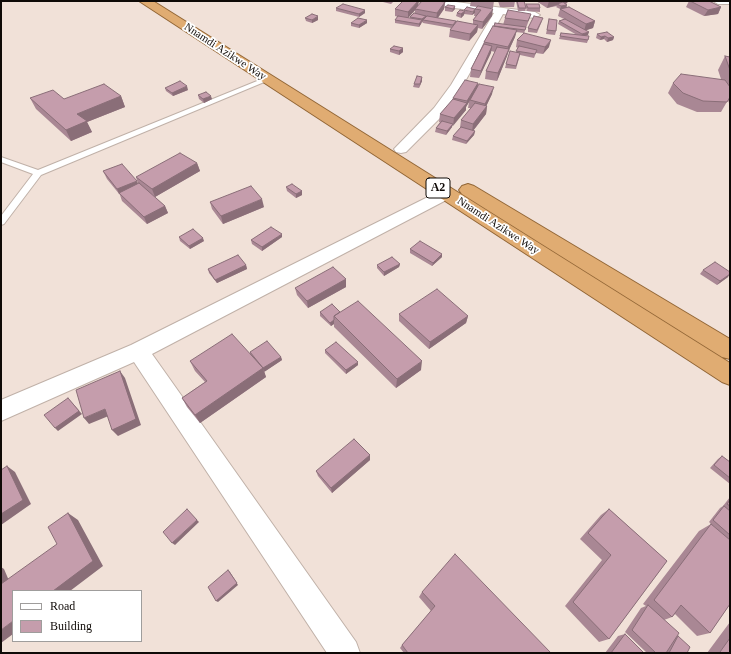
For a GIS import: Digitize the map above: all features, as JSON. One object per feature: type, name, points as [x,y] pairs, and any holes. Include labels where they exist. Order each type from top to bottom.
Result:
[{"type":"highway","name":"Nnamdi Azikwe Way","points":[[145,1],[730,375]]},
{"type":"highway","name":"Nnamdi Azikwe Way","points":[[164,1],[401,149],[730,350]]},
{"type":"street","points":[[423,1],[466,4],[500,11],[535,15]]},
{"type":"street","points":[[718,1],[730,1]]},
{"type":"street","points":[[401,149],[439,111],[457,85],[500,11]]},
{"type":"street","points":[[1,411],[138,351],[446,193]]},
{"type":"street","points":[[138,351],[345,653]]},
{"type":"lane","points":[[1,222],[38,173],[267,79]]},
{"type":"lane","points":[[1,159],[38,173]]},
{"type":"building","points":[[403,1],[418,1],[408,12],[395,9]]},
{"type":"building","points":[[422,1],[445,2],[437,13],[415,9]]},
{"type":"building","points":[[517,1],[524,1],[526,8],[519,8]]},
{"type":"building","points":[[690,1],[709,1],[721,7],[708,10]]},
{"type":"building","points":[[563,2],[567,5],[561,6],[557,4]]},
{"type":"building","points":[[343,4],[365,10],[359,14],[336,8]]},
{"type":"building","points":[[526,4],[539,4],[540,8],[528,8]]},
{"type":"building","points":[[448,5],[455,6],[453,9],[445,7]]},
{"type":"building","points":[[478,6],[493,9],[483,22],[473,20],[481,10],[475,9]]},
{"type":"building","points":[[467,7],[475,9],[473,12],[464,10]]},
{"type":"building","points":[[569,7],[595,21],[586,24],[560,9]]},
{"type":"building","points":[[460,10],[465,11],[461,14],[457,13]]},
{"type":"building","points":[[508,10],[531,14],[528,21],[505,18]]},
{"type":"building","points":[[414,13],[426,16],[422,19],[410,17]]},
{"type":"building","points":[[312,14],[318,16],[312,20],[305,18]]},
{"type":"building","points":[[398,16],[422,20],[419,24],[395,20]]},
{"type":"building","points":[[427,16],[456,21],[453,25],[423,20]]},
{"type":"building","points":[[534,16],[543,18],[537,30],[528,28]]},
{"type":"building","points":[[358,18],[367,20],[359,25],[351,23]]},
{"type":"building","points":[[549,19],[557,20],[556,31],[547,30]]},
{"type":"building","points":[[565,19],[589,32],[582,34],[559,21]]},
{"type":"building","points":[[457,21],[478,25],[470,34],[450,30]]},
{"type":"building","points":[[495,23],[526,27],[525,30],[494,26]]},
{"type":"building","points":[[493,26],[517,30],[508,47],[484,42]]},
{"type":"building","points":[[607,32],[614,37],[601,37],[597,34]]},
{"type":"building","points":[[524,33],[551,40],[545,47],[517,40]]},
{"type":"building","points":[[561,33],[589,36],[588,40],[560,36]]},
{"type":"building","points":[[484,44],[492,46],[481,71],[471,69]]},
{"type":"building","points":[[394,46],[403,48],[399,51],[390,49]]},
{"type":"building","points":[[519,46],[537,50],[535,54],[516,51]]},
{"type":"building","points":[[497,47],[509,49],[498,73],[486,71]]},
{"type":"building","points":[[510,51],[520,53],[516,66],[506,64]]},
{"type":"building","points":[[725,56],[730,57],[730,70]]},
{"type":"building","points":[[681,74],[725,80],[730,87],[730,97],[727,102],[703,101],[683,93],[673,83]]},
{"type":"building","points":[[417,76],[422,77],[420,84],[414,84]]},
{"type":"building","points":[[465,80],[478,83],[467,101],[453,98]]},
{"type":"building","points":[[180,81],[187,86],[172,93],[165,88]]},
{"type":"building","points":[[104,84],[121,96],[77,114],[87,121],[66,130],[30,98],[53,90],[64,99]]},
{"type":"building","points":[[479,84],[494,87],[485,104],[470,100]]},
{"type":"building","points":[[206,92],[211,96],[203,99],[198,95]]},
{"type":"building","points":[[453,99],[467,103],[454,118],[440,114]]},
{"type":"building","points":[[475,103],[487,106],[473,124],[461,120]]},
{"type":"building","points":[[442,121],[453,124],[447,131],[436,128]]},
{"type":"building","points":[[461,127],[475,131],[467,141],[453,136]]},
{"type":"building","points":[[180,153],[197,163],[152,189],[136,177]]},
{"type":"building","points":[[122,164],[137,181],[117,189],[103,171]]},
{"type":"building","points":[[139,183],[165,206],[144,217],[119,193]]},
{"type":"building","points":[[292,184],[302,191],[296,194],[286,187]]},
{"type":"building","points":[[251,186],[262,199],[221,216],[210,202]]},
{"type":"building","points":[[271,227],[282,234],[262,247],[251,240]]},
{"type":"building","points":[[193,229],[203,238],[189,246],[179,237]]},
{"type":"building","points":[[420,241],[442,254],[433,263],[410,249]]},
{"type":"building","points":[[238,255],[246,265],[215,280],[208,269]]},
{"type":"building","points":[[392,257],[400,264],[384,272],[377,265]]},
{"type":"building","points":[[715,262],[730,272],[730,274],[720,281],[703,270]]},
{"type":"building","points":[[333,267],[346,279],[307,301],[295,288]]},
{"type":"building","points":[[437,289],[468,316],[430,342],[399,314]]},
{"type":"building","points":[[358,301],[422,361],[397,379],[334,316]]},
{"type":"building","points":[[332,304],[340,312],[334,316],[334,320],[330,323],[320,312]]},
{"type":"building","points":[[232,334],[263,368],[195,415],[182,398],[207,381],[190,361]]},
{"type":"building","points":[[267,341],[281,357],[263,368],[250,352]]},
{"type":"building","points":[[336,342],[358,362],[346,370],[325,350]]},
{"type":"building","points":[[120,371],[136,419],[112,430],[105,409],[84,418],[76,390]]},
{"type":"building","points":[[68,398],[79,411],[55,428],[44,415]]},
{"type":"building","points":[[354,439],[370,455],[331,488],[316,471]]},
{"type":"building","points":[[722,456],[730,462],[730,478],[714,465]]},
{"type":"building","points":[[7,466],[23,500],[1,514],[1,470]]},
{"type":"building","points":[[724,506],[730,511],[730,535],[713,520]]},
{"type":"building","points":[[187,509],[197,520],[172,543],[163,532]]},
{"type":"building","points":[[609,509],[667,561],[609,639],[573,602],[611,555],[588,533]]},
{"type":"building","points":[[68,513],[93,561],[54,590],[12,590],[12,622],[1,630],[1,584],[57,544],[48,527]]},
{"type":"building","points":[[711,524],[730,540],[730,604],[710,633],[681,605],[672,617],[654,600]]},
{"type":"building","points":[[455,554],[551,653],[408,653],[402,645],[435,606],[422,592]]},
{"type":"building","points":[[228,570],[237,583],[216,601],[208,587]]},
{"type":"building","points":[[648,605],[679,633],[666,653],[656,653],[632,630]]},
{"type":"building","points":[[625,634],[644,653],[611,653]]},
{"type":"building","points":[[678,636],[690,647],[687,653],[669,653]]},
{"type":"building","points":[[730,638],[730,653],[720,652]]}]
